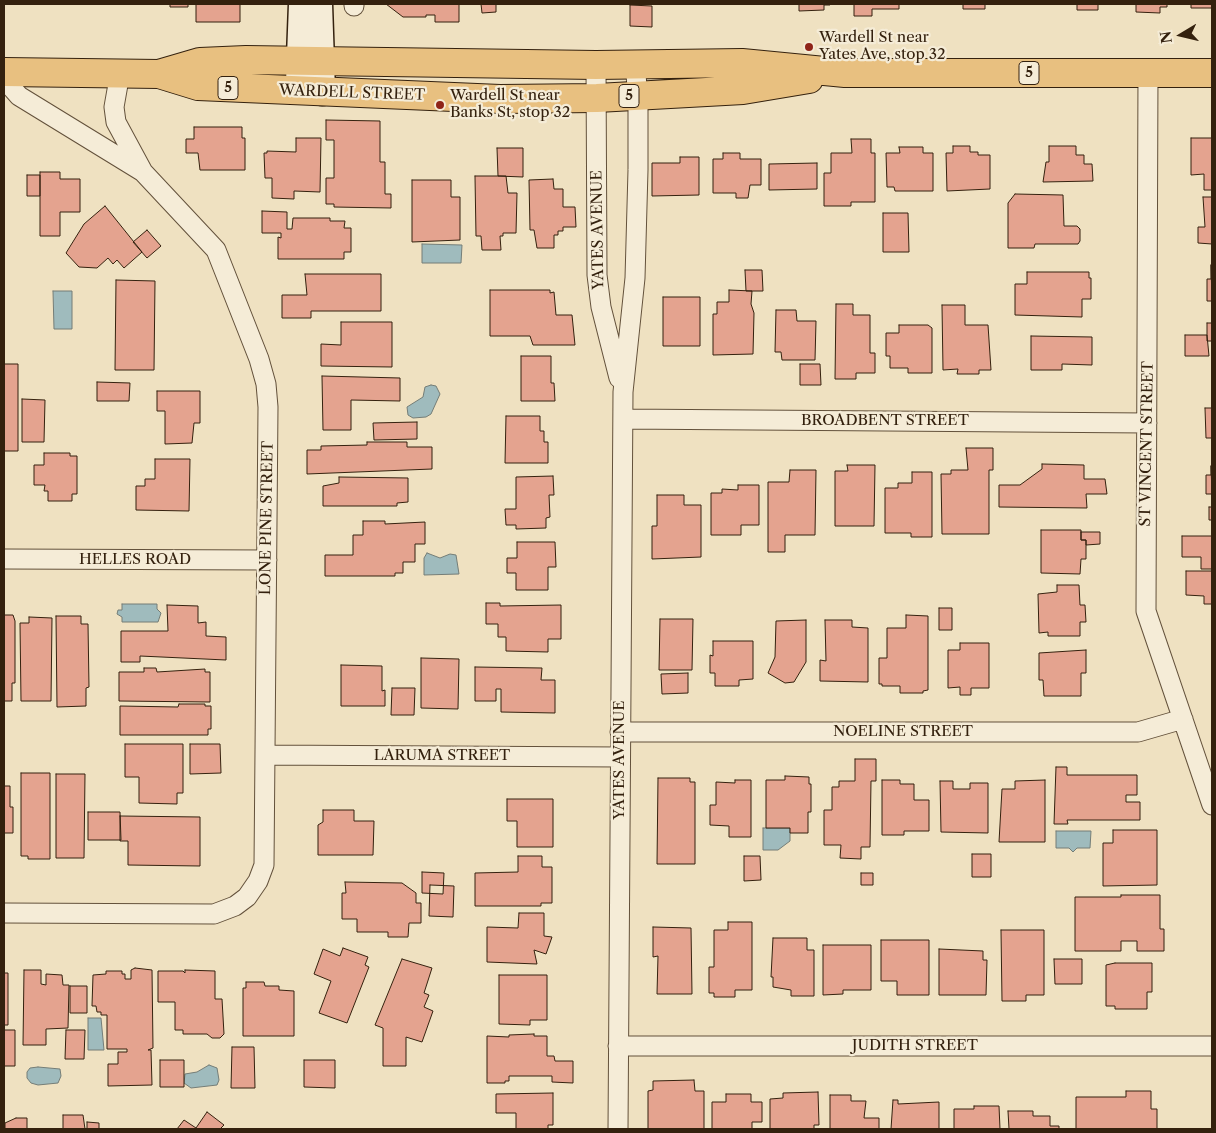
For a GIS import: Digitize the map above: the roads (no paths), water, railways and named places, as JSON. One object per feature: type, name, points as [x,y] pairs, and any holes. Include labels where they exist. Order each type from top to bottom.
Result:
[{"type":"highway","name":"WARDELL STREET","points":[[159,74],[200,62],[596,65],[742,63],[845,73],[1212,73]]},
{"type":"highway","name":"WARDELL STREET","points":[[4,72],[159,74],[198,86],[500,99],[597,98],[744,90],[845,73]]},
{"type":"main road","points":[[302,4],[311,62]]},
{"type":"main road","points":[[310,92],[311,62],[319,4]]},
{"type":"street","name":"YATES AVENUE","points":[[618,1129],[623,392],[635,278],[638,96],[635,64]]},
{"type":"street","name":"YATES AVENUE","points":[[596,65],[596,254],[599,297],[623,392]]},
{"type":"street","name":"LONE PINE STREET","points":[[4,913],[206,914],[228,910],[247,897],[258,881],[264,865],[268,407],[261,366],[216,250],[143,172],[116,122],[114,107],[120,73]]},
{"type":"street","name":"ST VINCENT STREET","points":[[1148,73],[1146,611],[1212,805]]},
{"type":"street","name":"LONE PINE STREET","points":[[4,79],[18,96],[143,172]]},
{"type":"street","name":"BROADBENT STREET","points":[[624,419],[1147,423]]},
{"type":"street","name":"HELLES ROAD","points":[[4,559],[266,560]]},
{"type":"street","name":"NOELINE STREET","points":[[620,732],[1138,732],[1183,719]]},
{"type":"street","name":"LARUMA STREET","points":[[265,756],[620,757]]},
{"type":"street","name":"JUDITH STREET","points":[[618,1046],[1212,1046]]},
{"type":"water","points":[[422,244],[462,245],[461,263],[422,263]]},
{"type":"water","points":[[53,291],[72,291],[72,329],[54,329]]},
{"type":"water","points":[[436,386],[440,394],[431,414],[426,417],[413,418],[408,415],[407,407],[423,397],[425,387]]},
{"type":"water","points":[[427,553],[440,558],[450,554],[456,555],[459,574],[424,575],[424,558]]},
{"type":"water","points":[[122,604],[157,604],[157,609],[161,613],[158,622],[122,622],[122,617],[117,614],[118,610],[122,610]]},
{"type":"water","points":[[763,828],[790,828],[790,841],[778,850],[763,850]]},
{"type":"water","points":[[1056,831],[1091,831],[1090,848],[1077,848],[1073,852],[1069,848],[1056,848]]},
{"type":"water","points":[[88,1018],[101,1018],[104,1050],[88,1050]]},
{"type":"water","points":[[209,1065],[217,1068],[219,1080],[217,1085],[191,1088],[184,1083],[185,1074],[197,1072]]},
{"type":"water","points":[[30,1068],[60,1069],[61,1076],[58,1083],[38,1085],[31,1083],[27,1078],[27,1072]]},
{"type":"place","name":"Wardell St near Yates Ave, stop 32","points":[[809,47]]},
{"type":"place","name":"Wardell St near Banks St, stop 32","points":[[440,105]]}]
